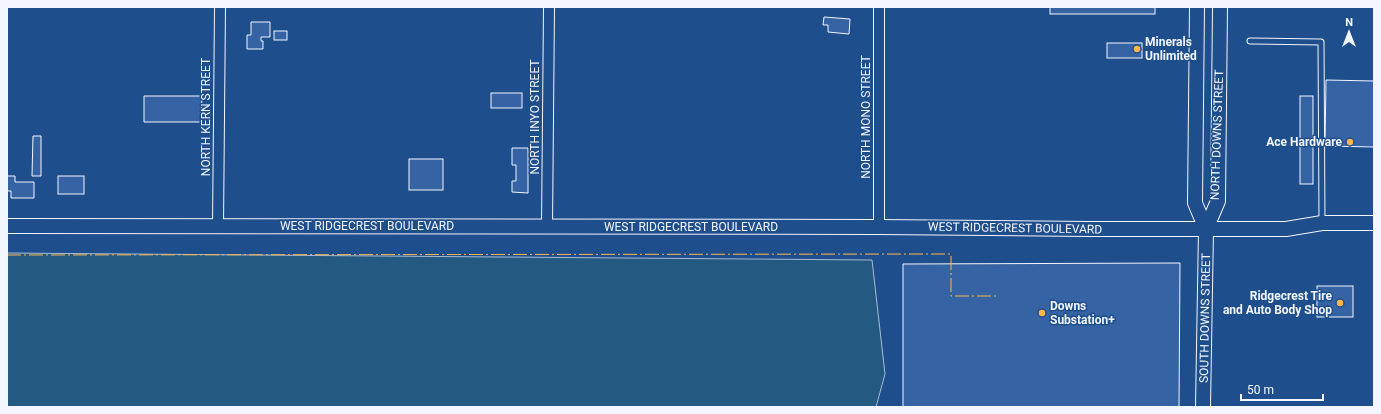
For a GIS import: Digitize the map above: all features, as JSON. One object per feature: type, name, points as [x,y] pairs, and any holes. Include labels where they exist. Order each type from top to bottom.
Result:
[{"type":"street","name":"NORTH KERN STREET","points":[[218,226],[220,7]]},
{"type":"street","name":"NORTH INYO STREET","points":[[547,226],[549,7]]},
{"type":"street","name":"NORTH MONO STREET","points":[[879,7],[879,227]]},
{"type":"street","name":"NORTH DOWNS STREET","points":[[1197,7],[1195,203],[1206,229]]},
{"type":"street","name":"NORTH DOWNS STREET","points":[[1206,229],[1218,201],[1220,7]]},
{"type":"street","name":"WEST RIDGECREST BOULEVARD","points":[[7,226],[547,226],[1286,229],[1322,223],[1374,223]]},
{"type":"street","name":"SOUTH DOWNS STREET","points":[[1203,407],[1206,229]]},
{"type":"lane","points":[[1250,41],[1322,42],[1322,223]]},
{"type":"shaded area","points":[[7,253],[872,260],[885,374],[876,407],[7,407]]},
{"type":"building","points":[[1050,7],[1155,7],[1155,14],[1050,14]]},
{"type":"building","points":[[824,17],[850,19],[849,34],[828,32],[828,25],[823,25]]},
{"type":"building","points":[[251,22],[270,22],[270,37],[261,37],[261,41],[263,41],[263,49],[247,49],[247,35],[251,35]]},
{"type":"building","points":[[274,31],[287,31],[287,40],[274,40]]},
{"type":"building","points":[[1107,43],[1142,43],[1142,58],[1107,58]]},
{"type":"building","points":[[1326,80],[1374,81],[1374,147],[1325,146]]},
{"type":"building","points":[[491,93],[522,93],[522,108],[491,108]]},
{"type":"building","points":[[144,96],[202,96],[201,122],[144,122]]},
{"type":"building","points":[[1300,96],[1313,96],[1313,184],[1300,184]]},
{"type":"building","points":[[33,136],[41,136],[41,176],[32,176]]},
{"type":"building","points":[[512,148],[528,148],[528,193],[512,192],[512,181],[516,181],[516,165],[512,165]]},
{"type":"building","points":[[409,159],[443,159],[443,190],[409,190]]},
{"type":"building","points":[[7,176],[15,176],[15,182],[34,182],[34,198],[11,198],[11,191],[7,191]]},
{"type":"building","points":[[58,176],[84,176],[84,194],[58,194]]},
{"type":"building","name":"Downs Substation+","points":[[1180,263],[1179,407],[903,407],[903,264]]},
{"type":"building","points":[[1317,286],[1353,286],[1353,317],[1317,317]]},
{"type":"power","points":[[7,255],[951,254],[951,296],[996,296]]},
{"type":"place","name":"Minerals Unlimited","points":[[1137,49]]},
{"type":"place","name":"Ace Hardware","points":[[1350,142]]},
{"type":"place","name":"Ridgecrest Tire and Auto Body Shop","points":[[1340,303]]},
{"type":"place","name":"Downs Substation+","points":[[1042,313]]}]
